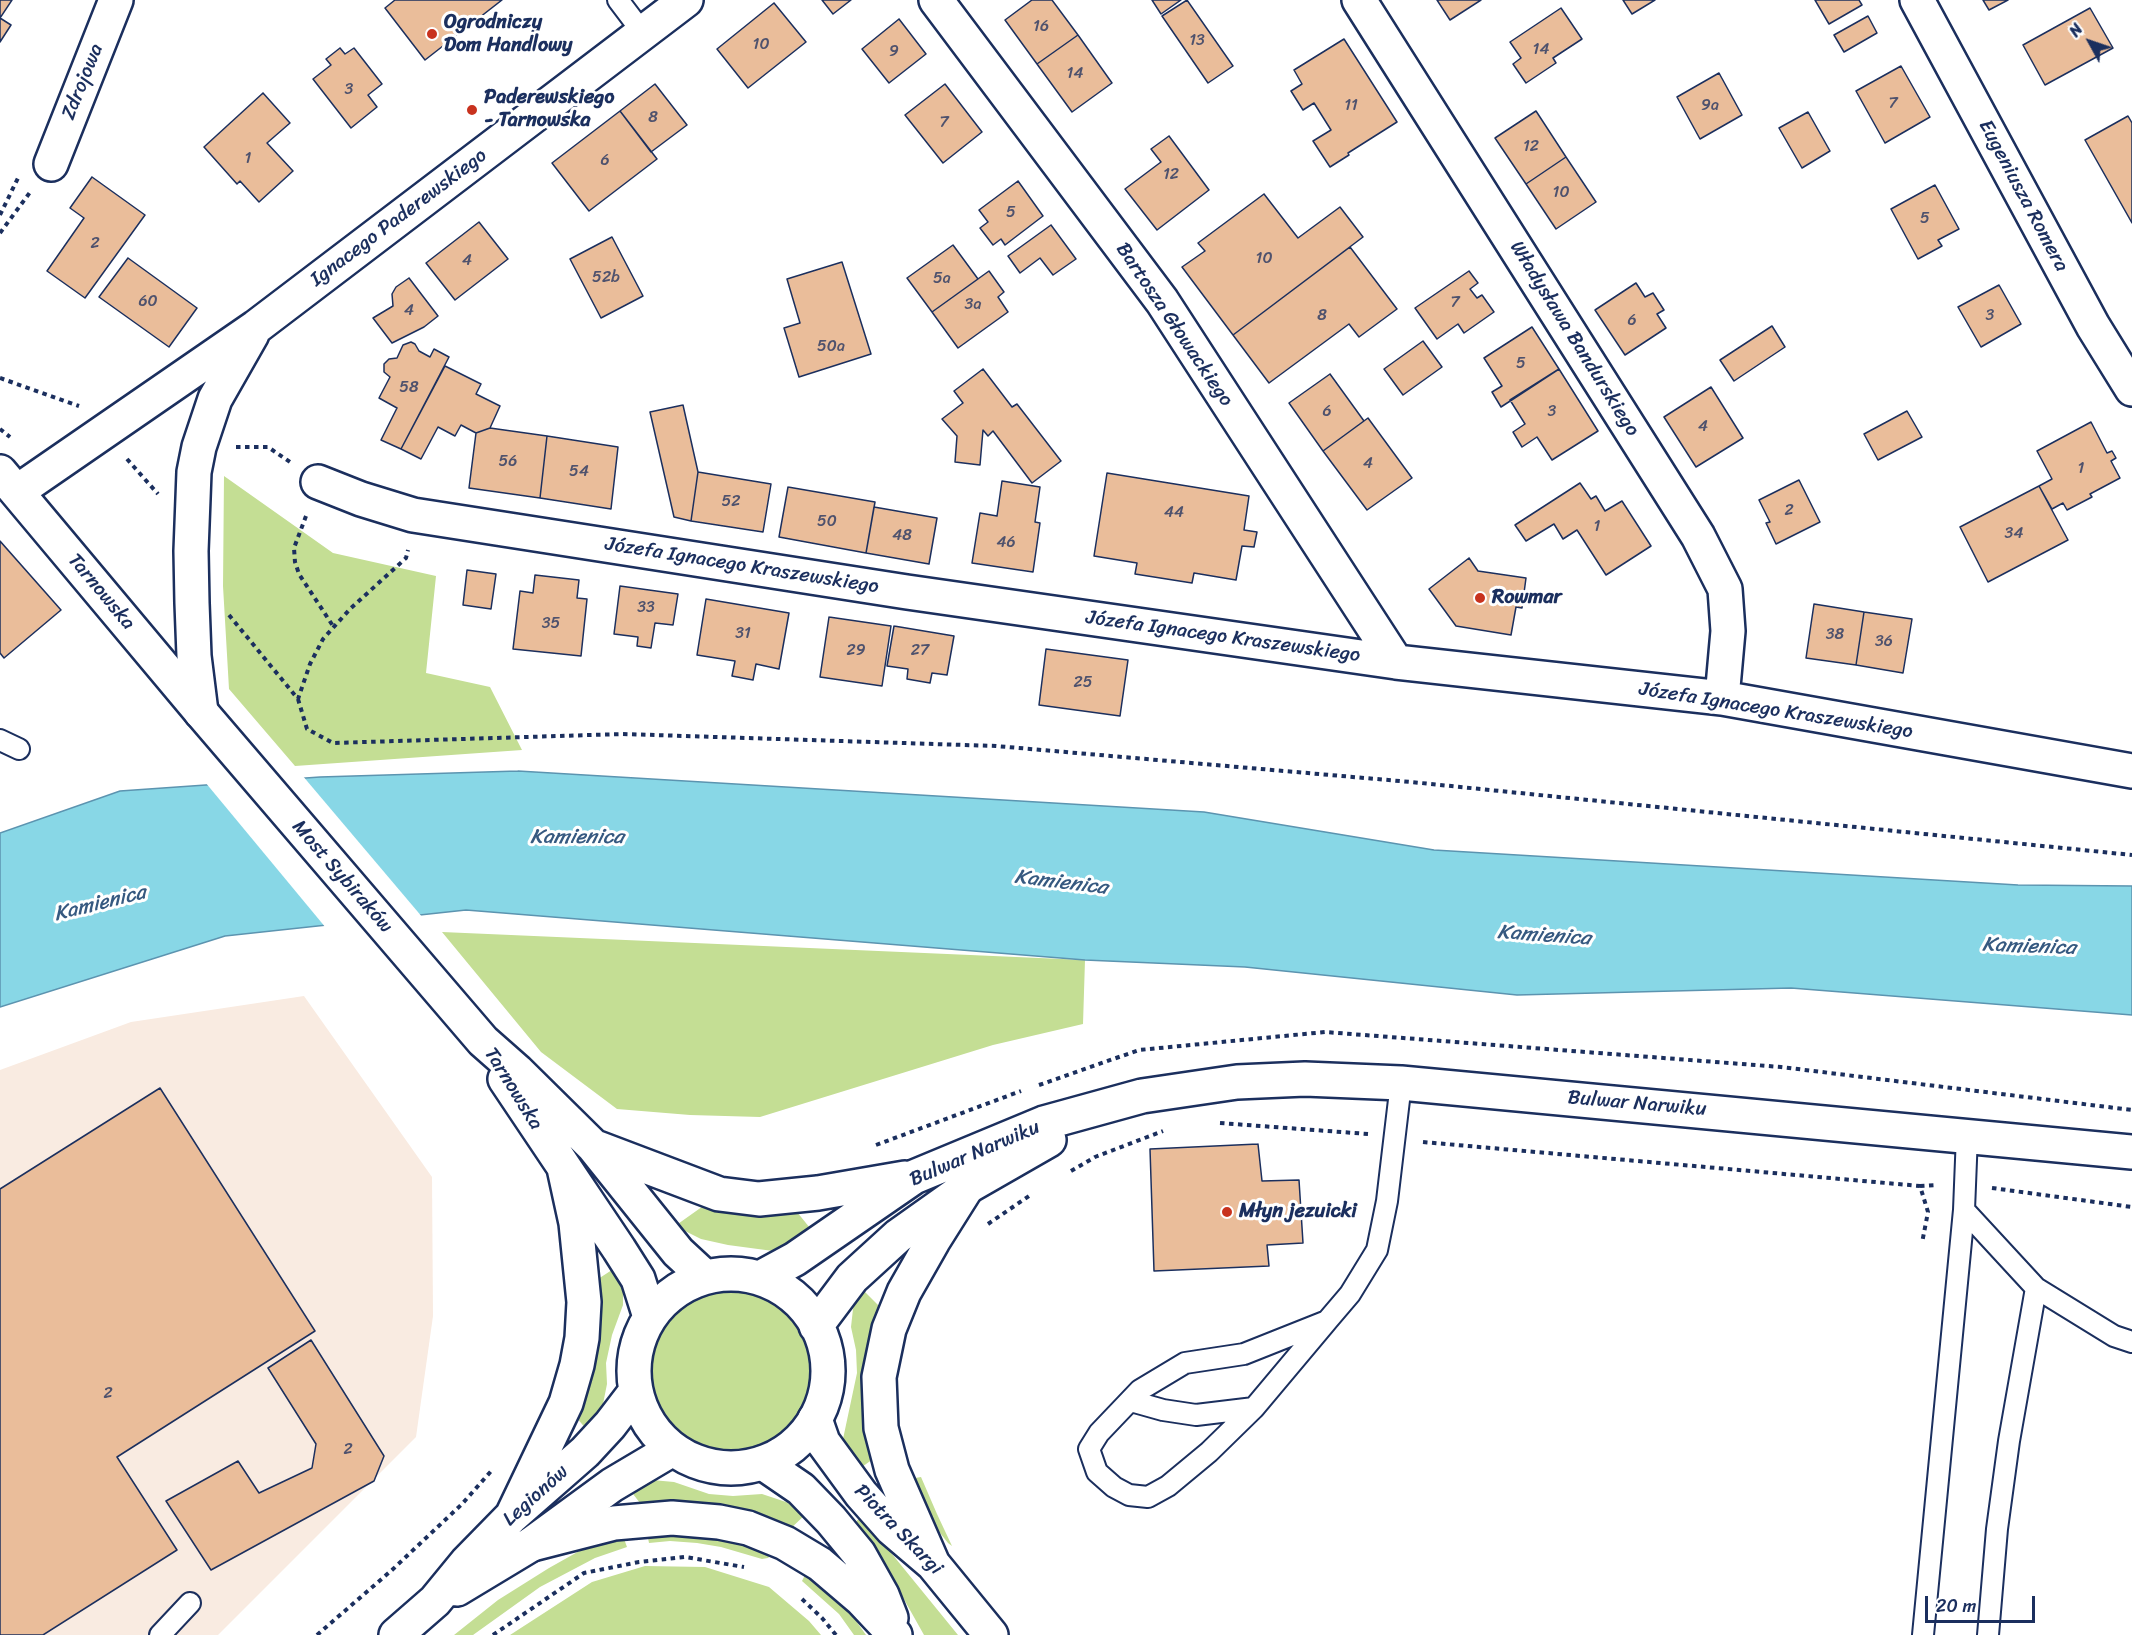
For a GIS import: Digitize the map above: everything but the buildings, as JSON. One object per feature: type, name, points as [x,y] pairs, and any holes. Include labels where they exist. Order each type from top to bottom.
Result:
[{"type":"street","name":"Zdrojowa","points":[[51,164],[116,0]]},
{"type":"street","name":"Ignacego Paderewskiego","points":[[9,482],[97,421],[256,327],[686,0]]},
{"type":"street","name":"Bartosza Głowackiego","points":[[936,0],[1162,301],[1396,662]]},
{"type":"street","name":"Władysława Bandurskiego","points":[[1359,0],[1698,536],[1725,589],[1728,631],[1722,698]]},
{"type":"street","name":"Eugeniusza Romera","points":[[1917,0],[2093,326],[2132,389]]},
{"type":"street","name":"Ignacego Paderewskiego","points":[[201,712],[193,645],[191,552],[194,472],[199,447],[215,399],[256,327]]},
{"type":"street","name":"Tarnowska","points":[[9,482],[201,712]]},
{"type":"street","name":"Józefa Ignacego Kraszewskiego","points":[[318,482],[361,500],[413,515],[907,592],[1396,662],[1722,698],[2132,771]]},
{"type":"street","name":"Most Sybiraków","points":[[201,712],[483,1041]]},
{"type":"street","name":"Tarnowska","points":[[483,1041],[593,1146],[678,1252],[705,1277]]},
{"type":"street","name":"Tarnowska","points":[[483,1041],[506,1080],[638,1279],[650,1317]]},
{"type":"street","name":"Bulwar Narwiku","points":[[760,1278],[795,1259],[914,1177],[1044,1123],[1142,1096],[1237,1082],[1305,1079],[1401,1083],[2132,1152]]},
{"type":"street","name":"Bulwar Narwiku","points":[[816,1326],[852,1278],[932,1210],[967,1187],[1055,1137],[1142,1096]]},
{"type":"street","points":[[593,1146],[719,1194],[759,1199],[825,1192],[914,1177]]},
{"type":"street","points":[[512,1516],[566,1403],[578,1365],[584,1302],[576,1223],[564,1168]]},
{"type":"street","points":[[933,1564],[892,1470],[881,1428],[879,1377],[889,1329],[904,1292],[967,1187]]},
{"type":"street","points":[[733,1274],[760,1278],[786,1290],[807,1310],[822,1336],[828,1366],[825,1397],[815,1419],[801,1437],[783,1452],[763,1463],[735,1468],[707,1465],[671,1450],[645,1416],[636,1391],[634,1366],[639,1340],[650,1317],[665,1299],[684,1285],[705,1277],[733,1274]]},
{"type":"street","name":"Legionów","points":[[396,1635],[435,1601],[467,1562],[512,1516],[585,1452],[610,1425],[636,1391]]},
{"type":"street","name":"Piotra Skargi","points":[[815,1419],[823,1442],[861,1494],[892,1529],[933,1564],[991,1635]]},
{"type":"street","name":"Legionów","points":[[435,1601],[530,1545],[612,1485],[671,1450]]},
{"type":"street","points":[[763,1463],[801,1489],[859,1554],[882,1595],[897,1635]]},
{"type":"street","points":[[530,1545],[614,1523],[672,1518],[719,1522],[747,1528],[785,1543],[820,1564],[861,1599],[897,1635]]},
{"type":"lane","points":[[618,0],[643,33]]},
{"type":"lane","points":[[0,740],[19,749]]},
{"type":"lane","points":[[1327,1321],[1244,1354],[1185,1363],[1140,1390],[1099,1433],[1089,1449],[1097,1472],[1114,1487],[1130,1495],[1148,1497],[1168,1486],[1209,1452],[1254,1408],[1350,1294],[1377,1250],[1387,1201],[1401,1083]]},
{"type":"lane","points":[[1923,1635],[1964,1210],[1967,1135]]},
{"type":"lane","points":[[1964,1210],[2036,1288],[2114,1336],[2132,1342]]},
{"type":"lane","points":[[1988,1635],[1997,1529],[2009,1441],[2036,1288]]},
{"type":"lane","points":[[1131,1401],[1163,1410],[1196,1415],[1254,1408]]},
{"type":"lane","points":[[160,1635],[190,1603]]},
{"type":"path","points":[[0,233],[51,164]]},
{"type":"path","points":[[0,378],[97,421],[162,499],[193,513]]},
{"type":"path","points":[[0,429],[18,443]]},
{"type":"path","points":[[199,447],[268,447],[318,482],[294,548],[295,562],[299,574],[333,626]]},
{"type":"path","points":[[298,699],[310,663],[323,639],[333,626],[406,558],[413,515]]},
{"type":"path","points":[[228,614],[298,699],[308,729],[333,743],[623,734],[996,746],[1411,782],[2132,855]]},
{"type":"path","points":[[1218,1123],[1353,1131],[1452,1146],[1920,1186],[1965,1185],[2132,1206]]},
{"type":"path","points":[[1067,1173],[1095,1157],[1167,1129]]},
{"type":"path","points":[[1920,1186],[1928,1212],[1922,1243]]},
{"type":"path","points":[[984,1226],[1030,1195]]},
{"type":"path","points":[[317,1635],[392,1570],[462,1504],[499,1461]]},
{"type":"path","points":[[493,1635],[584,1573],[639,1562],[685,1557],[747,1568]]},
{"type":"path","points":[[800,1597],[836,1635]]},
{"type":"shaded area","points":[[304,996],[432,1177],[433,1316],[416,1437],[218,1635],[0,1635],[0,1070],[131,1022]]},
{"type":"green space","points":[[224,476],[333,553],[436,576],[426,673],[490,687],[522,750],[295,766],[229,689],[223,586]]},
{"type":"green space","points":[[442,932],[1085,960],[1083,1024],[993,1045],[760,1117],[690,1115],[617,1109],[541,1052]]},
{"type":"green space","points":[[706,1204],[797,1212],[814,1233],[789,1246],[773,1251],[701,1239],[675,1226]]},
{"type":"green space","points":[[618,1266],[623,1282],[623,1305],[612,1335],[606,1363],[607,1384],[602,1409],[588,1431],[575,1416],[595,1281]]},
{"type":"green space","points":[[732,1287],[764,1293],[779,1301],[791,1312],[802,1324],[810,1339],[816,1371],[810,1403],[802,1418],[791,1430],[779,1441],[764,1449],[732,1455],[700,1449],[685,1441],[673,1430],[662,1418],[654,1403],[648,1371],[654,1339],[662,1324],[673,1312],[685,1301],[700,1293]]},
{"type":"green space","points":[[861,1288],[882,1309],[876,1457],[859,1469],[846,1451],[843,1439],[857,1373],[856,1350],[851,1327],[853,1309]]},
{"type":"green space","points":[[921,1477],[952,1546],[929,1519],[909,1479]]},
{"type":"green space","points":[[652,1480],[674,1482],[709,1494],[733,1496],[762,1494],[786,1502],[807,1513],[788,1531],[643,1507],[630,1490]]},
{"type":"green space","points":[[861,1516],[958,1635],[924,1635],[882,1560],[855,1523]]},
{"type":"green space","points":[[706,1531],[775,1551],[768,1558],[762,1559],[721,1547],[697,1543],[670,1541],[649,1543],[647,1533]]},
{"type":"green space","points":[[623,1536],[627,1547],[595,1558],[540,1587],[473,1635],[454,1635],[498,1600],[549,1568],[590,1545]]},
{"type":"green space","points":[[645,1566],[705,1567],[769,1587],[809,1621],[821,1635],[510,1635],[592,1582]]},
{"type":"green space","points":[[806,1573],[842,1601],[866,1635],[854,1635],[839,1614],[802,1581]]},
{"type":"water","name":"Kamienica","points":[[518,771],[1204,812],[1434,850],[2018,885],[2132,886],[2132,1015],[1791,988],[1517,995],[1245,967],[1085,960],[466,910],[225,936],[0,1007],[0,833],[120,791],[320,777]]},
{"type":"pier","points":[[302,775],[423,918],[326,928],[205,782]]},
{"type":"place","name":"Ogrodniczy Dom Handlowy","points":[[432,34]]},
{"type":"place","name":"Paderewskiego - Tarnowska","points":[[472,110]]},
{"type":"place","name":"Rowmar","points":[[1480,598]]},
{"type":"place","name":"Młyn jezuicki","points":[[1227,1212]]}]
